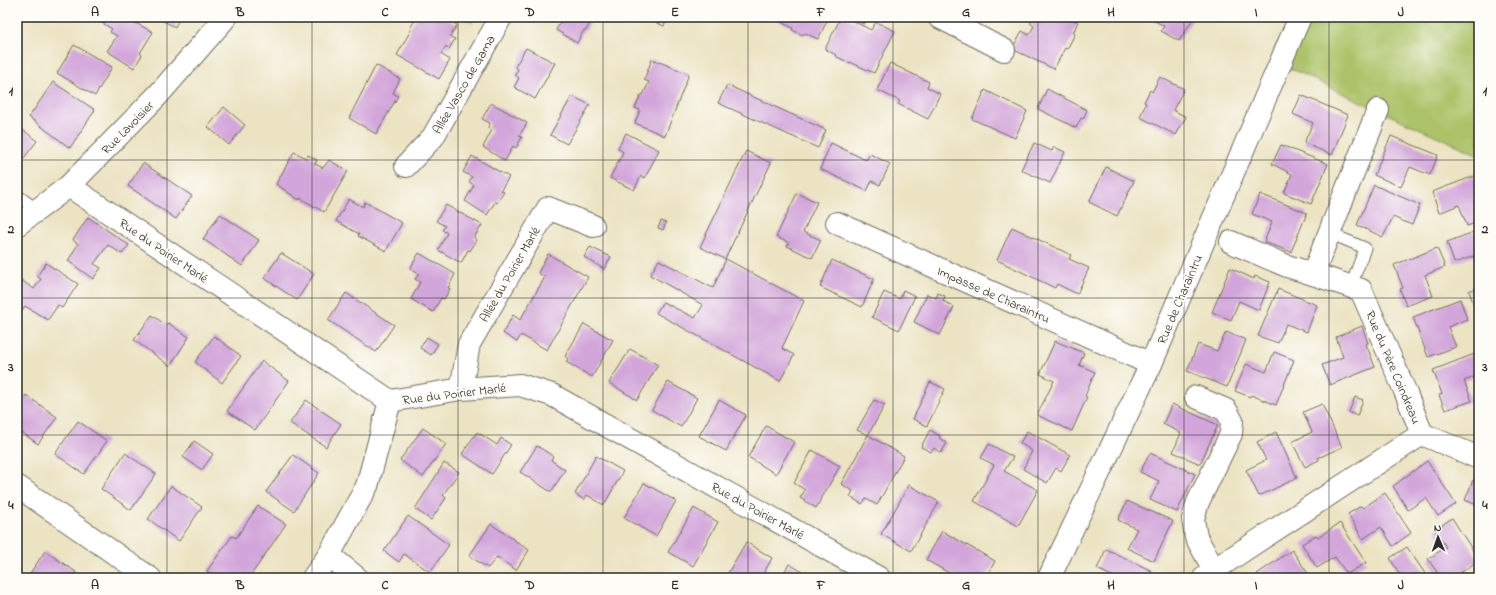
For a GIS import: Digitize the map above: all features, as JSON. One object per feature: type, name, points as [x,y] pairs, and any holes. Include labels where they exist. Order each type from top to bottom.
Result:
[{"type":"street","name":"Rue Lavoisier","points":[[17,225],[69,186],[158,95],[226,17]]},
{"type":"street","name":"Allée Vasco de Gama","points":[[406,166],[433,137],[501,17]]},
{"type":"street","points":[[939,17],[1004,50]]},
{"type":"street","name":"Rue de Charaintru","points":[[1049,578],[1151,364],[1300,17]]},
{"type":"street","points":[[1313,274],[1378,110]]},
{"type":"street","name":"Rue du Poirier Marlé","points":[[69,186],[390,401],[461,389],[520,385],[552,395],[879,578]]},
{"type":"street","name":"Allée du Poirier Marlé","points":[[461,389],[469,344],[548,208],[593,226]]},
{"type":"street","name":"Impasse de Charaintru","points":[[837,223],[1151,364]]},
{"type":"street","name":"Rue du Père Coindreau","points":[[1231,242],[1287,266],[1361,290],[1422,434],[1479,458]]},
{"type":"street","points":[[1196,397],[1226,410],[1232,421],[1231,434],[1198,502],[1193,519],[1196,537],[1209,574],[1422,434]]},
{"type":"street","points":[[313,578],[329,555],[367,486],[390,401]]},
{"type":"street","points":[[17,486],[150,578]]},
{"type":"street","points":[[329,555],[357,578]]},
{"type":"lane","points":[[17,196],[37,210]]},
{"type":"lane","points":[[1329,233],[1364,248],[1350,286]]},
{"type":"green space","points":[[1310,17],[1479,17],[1479,155],[1287,67]]},
{"type":"building","points":[[93,17],[124,17],[153,32],[140,53],[142,55],[134,68],[107,51],[117,36],[110,32],[112,29]]},
{"type":"building","points":[[156,17],[180,17],[175,27]]},
{"type":"building","points":[[417,17],[443,17],[457,25],[450,37],[455,39],[449,49],[446,46],[441,54],[450,60],[439,79],[397,55]]},
{"type":"building","points":[[461,17],[475,17],[471,23]]},
{"type":"building","points":[[563,17],[591,17],[592,19],[586,31],[584,30],[577,43],[556,30]]},
{"type":"building","points":[[643,17],[668,17],[664,26]]},
{"type":"building","points":[[780,17],[829,17],[818,39],[805,33],[803,35],[792,30],[793,28],[779,21]]},
{"type":"building","points":[[841,17],[845,17],[871,30],[876,22],[895,31],[874,73],[835,56],[836,55],[825,49]]},
{"type":"building","points":[[857,17],[865,21],[864,24],[855,20]]},
{"type":"building","points":[[1034,17],[1068,17],[1078,22],[1073,33],[1075,34],[1067,49],[1065,48],[1054,69],[1012,49],[1022,31],[1029,35],[1034,26],[1030,23]]},
{"type":"building","points":[[1148,17],[1194,17],[1179,41],[1161,31],[1164,26]]},
{"type":"building","points":[[74,45],[112,67],[95,96],[57,73]]},
{"type":"building","points":[[526,48],[555,63],[535,99],[514,87],[519,78],[515,75],[518,69],[515,67]]},
{"type":"building","points":[[652,59],[689,74],[665,136],[635,123],[640,110],[635,108],[649,82],[644,80]]},
{"type":"building","points":[[890,63],[929,82],[927,87],[940,94],[928,119],[898,104],[900,101],[877,90]]},
{"type":"building","points":[[376,65],[400,79],[393,93],[398,96],[376,134],[349,118]]},
{"type":"building","points":[[1160,77],[1184,89],[1173,110],[1186,117],[1176,135],[1140,117],[1146,103],[1144,102],[1150,90],[1152,92]]},
{"type":"building","points":[[53,82],[95,110],[70,148],[29,117]]},
{"type":"building","points":[[727,85],[826,130],[818,148],[718,103]]},
{"type":"building","points":[[1047,89],[1087,110],[1083,119],[1081,118],[1076,128],[1038,109]]},
{"type":"building","points":[[985,90],[1027,111],[1015,138],[972,119]]},
{"type":"building","points":[[1301,95],[1348,115],[1332,155],[1304,143],[1313,123],[1293,114]]},
{"type":"building","points":[[572,96],[590,105],[567,144],[550,135]]},
{"type":"building","points":[[491,103],[527,123],[519,136],[522,137],[516,148],[513,146],[505,161],[483,147],[492,130],[488,128],[490,123],[482,119]]},
{"type":"building","points":[[224,107],[245,125],[229,145],[208,127]]},
{"type":"building","points":[[17,125],[37,141],[17,167]]},
{"type":"building","points":[[626,133],[659,150],[645,178],[641,176],[634,190],[610,178],[623,152],[618,148]]},
{"type":"building","points":[[1391,136],[1438,155],[1430,175],[1410,167],[1401,187],[1374,175]]},
{"type":"building","points":[[831,143],[866,160],[870,154],[890,164],[880,185],[872,181],[867,191],[820,169]]},
{"type":"building","points":[[1034,143],[1052,151],[1054,147],[1065,152],[1050,183],[1021,170]]},
{"type":"building","points":[[1281,145],[1328,164],[1311,204],[1284,193],[1292,174],[1272,164]]},
{"type":"building","points":[[746,151],[771,163],[725,259],[700,247]]},
{"type":"building","points":[[294,152],[306,158],[308,155],[317,160],[315,164],[323,168],[329,160],[348,171],[324,212],[300,198],[299,200],[276,184]]},
{"type":"building","points":[[472,156],[509,177],[501,190],[504,192],[497,203],[495,202],[487,215],[465,201],[474,185],[469,182],[472,177],[463,172]]},
{"type":"building","points":[[143,163],[192,196],[176,219],[128,186]]},
{"type":"building","points":[[1106,167],[1134,181],[1117,216],[1089,202]]},
{"type":"building","points":[[1477,175],[1479,180],[1479,222],[1467,226],[1459,205],[1439,213],[1432,192]]},
{"type":"building","points":[[1374,185],[1420,205],[1412,225],[1393,217],[1383,237],[1357,225]]},
{"type":"building","points":[[797,193],[817,202],[803,232],[821,240],[812,258],[787,246],[789,243],[776,237]]},
{"type":"building","points":[[1260,194],[1307,213],[1291,252],[1264,242],[1272,222],[1252,214]]},
{"type":"building","points":[[349,199],[363,207],[365,202],[402,223],[386,251],[358,236],[359,234],[336,221]]},
{"type":"building","points":[[446,205],[482,225],[474,238],[477,240],[470,251],[468,250],[461,263],[438,250],[447,233],[442,230],[445,226],[436,221]]},
{"type":"building","points":[[220,214],[259,240],[242,266],[203,239]]},
{"type":"building","points":[[88,217],[129,245],[122,254],[108,245],[94,264],[101,268],[93,279],[68,261],[78,244],[73,240]]},
{"type":"building","points":[[661,221],[666,223],[663,230],[658,228]]},
{"type":"building","points":[[1012,227],[1071,255],[1069,259],[1089,268],[1077,294],[1057,284],[1055,288],[997,260]]},
{"type":"building","points":[[1479,230],[1479,267],[1474,256],[1454,263],[1447,242]]},
{"type":"building","points":[[590,247],[611,257],[604,269],[584,257]]},
{"type":"building","points":[[1437,248],[1445,267],[1425,275],[1433,296],[1406,306],[1400,289],[1403,288],[1394,265]]},
{"type":"building","points":[[281,253],[314,274],[297,300],[264,278]]},
{"type":"building","points":[[419,253],[455,274],[448,288],[450,289],[444,299],[441,298],[433,312],[411,299],[420,282],[415,279],[419,274],[410,269]]},
{"type":"building","points":[[548,254],[588,277],[547,350],[521,335],[517,342],[503,333],[513,315],[520,320],[545,277],[538,273]]},
{"type":"building","points":[[726,259],[804,301],[782,348],[794,355],[780,381],[656,313],[663,302],[695,318],[703,305],[650,275],[659,260],[713,288]]},
{"type":"building","points":[[832,260],[874,279],[862,307],[820,287]]},
{"type":"building","points":[[46,263],[78,284],[62,308],[58,305],[48,320],[25,306],[17,318],[17,277],[34,289],[41,279],[37,276]]},
{"type":"building","points":[[1230,268],[1254,279],[1255,276],[1270,282],[1259,310],[1239,301],[1231,320],[1212,312]]},
{"type":"building","points":[[1479,287],[1479,310],[1476,311],[1469,291]]},
{"type":"building","points":[[1278,289],[1317,305],[1307,332],[1286,324],[1278,343],[1258,336]]},
{"type":"building","points":[[903,290],[915,296],[899,330],[872,317],[884,292],[900,299]]},
{"type":"building","points":[[346,293],[394,325],[376,352],[328,320]]},
{"type":"building","points":[[938,293],[945,296],[943,301],[954,307],[940,335],[914,322],[927,294],[936,298]]},
{"type":"building","points":[[1460,299],[1467,319],[1448,327],[1456,347],[1428,357],[1413,317]]},
{"type":"building","points":[[152,315],[166,325],[168,323],[189,337],[170,366],[134,340]]},
{"type":"building","points":[[584,324],[613,340],[592,377],[566,362],[568,359],[565,356]]},
{"type":"building","points":[[1362,326],[1368,343],[1366,344],[1375,367],[1330,385],[1322,365],[1343,357],[1336,337]]},
{"type":"building","points":[[1226,332],[1246,340],[1227,387],[1187,371],[1198,344],[1217,351]]},
{"type":"building","points":[[214,336],[241,356],[222,383],[195,362]]},
{"type":"building","points":[[427,337],[438,344],[431,355],[420,348]]},
{"type":"building","points":[[1055,341],[1084,353],[1079,365],[1095,372],[1085,396],[1087,397],[1072,431],[1037,415],[1054,381],[1040,374]]},
{"type":"building","points":[[630,349],[658,365],[637,400],[609,383]]},
{"type":"building","points":[[1274,352],[1294,360],[1276,405],[1251,395],[1250,397],[1235,391],[1246,364],[1266,372]]},
{"type":"building","points":[[1477,353],[1479,359],[1479,375],[1464,381],[1472,401],[1445,410],[1439,395],[1442,394],[1433,370]]},
{"type":"building","points":[[262,361],[289,381],[255,430],[227,411]]},
{"type":"building","points":[[668,382],[697,398],[681,427],[652,410]]},
{"type":"building","points":[[930,382],[945,389],[927,426],[913,419]]},
{"type":"building","points":[[26,395],[57,417],[38,444],[17,429],[17,408]]},
{"type":"building","points":[[1355,397],[1363,400],[1357,416],[1349,412]]},
{"type":"building","points":[[306,400],[341,424],[326,447],[290,423]]},
{"type":"building","points":[[719,400],[746,415],[726,451],[699,436]]},
{"type":"building","points":[[874,400],[885,405],[868,435],[857,430]]},
{"type":"building","points":[[1172,404],[1218,425],[1200,464],[1173,452],[1181,433],[1163,424]]},
{"type":"building","points":[[1322,404],[1342,447],[1318,458],[1319,460],[1305,467],[1292,442],[1312,432],[1303,412]]},
{"type":"building","points":[[78,421],[107,441],[84,474],[55,454]]},
{"type":"building","points":[[766,426],[794,442],[776,474],[748,457]]},
{"type":"building","points":[[423,428],[446,444],[423,477],[400,460]]},
{"type":"building","points":[[930,430],[940,436],[939,438],[947,443],[941,453],[934,448],[931,452],[921,447]]},
{"type":"building","points":[[1027,431],[1070,455],[1061,471],[1056,468],[1047,483],[1023,469],[1032,451],[1020,443]]},
{"type":"building","points":[[477,432],[497,445],[501,438],[511,445],[492,474],[462,454]]},
{"type":"building","points":[[1276,432],[1297,478],[1259,496],[1246,470],[1266,460],[1257,442]]},
{"type":"building","points":[[868,435],[904,456],[877,505],[866,499],[862,504],[850,497],[853,491],[841,484]]},
{"type":"building","points":[[194,441],[213,454],[202,470],[183,457]]},
{"type":"building","points":[[989,444],[1013,457],[1004,471],[1038,490],[1018,526],[974,501],[994,465],[981,458]]},
{"type":"building","points":[[537,446],[553,456],[551,460],[565,470],[551,492],[520,472]]},
{"type":"building","points":[[812,450],[840,466],[816,508],[800,498],[805,490],[794,483]]},
{"type":"building","points":[[125,453],[156,474],[131,510],[101,489]]},
{"type":"building","points":[[1150,453],[1195,474],[1177,512],[1150,500],[1159,481],[1140,472]]},
{"type":"building","points":[[293,455],[319,473],[294,511],[266,492]]},
{"type":"building","points":[[596,456],[623,471],[604,505],[587,495],[584,500],[575,494]]},
{"type":"building","points":[[1427,461],[1456,504],[1438,516],[1426,498],[1408,510],[1393,486]]},
{"type":"building","points":[[444,463],[459,472],[443,495],[446,498],[431,520],[415,509]]},
{"type":"building","points":[[1473,480],[1479,483],[1479,506],[1465,500]]},
{"type":"building","points":[[644,483],[676,501],[656,536],[624,518]]},
{"type":"building","points":[[909,485],[939,502],[911,551],[881,534]]},
{"type":"building","points":[[171,486],[202,507],[179,541],[148,519]]},
{"type":"building","points":[[1385,493],[1411,533],[1393,546],[1381,527],[1363,539],[1348,514],[1361,506],[1363,508]]},
{"type":"building","points":[[1127,501],[1173,521],[1154,561],[1127,548],[1137,529],[1118,520]]},
{"type":"building","points":[[258,506],[286,524],[249,578],[217,578],[207,571],[232,536],[236,538]]},
{"type":"building","points":[[694,508],[718,522],[693,566],[668,552]]},
{"type":"building","points":[[408,516],[449,545],[430,572],[404,554],[399,562],[384,551]]},
{"type":"building","points":[[1452,518],[1479,560],[1453,578],[1441,578],[1428,559],[1446,547],[1435,530]]},
{"type":"building","points":[[1340,523],[1366,563],[1347,574],[1335,557],[1317,568],[1302,544],[1316,535],[1318,537]]},
{"type":"building","points":[[491,524],[529,550],[516,570],[497,557],[488,568],[469,556]]},
{"type":"building","points":[[942,531],[995,561],[986,578],[958,578],[926,560]]},
{"type":"building","points":[[746,542],[772,558],[761,578],[725,578]]},
{"type":"building","points":[[1407,547],[1428,578],[1399,578],[1401,577],[1390,558]]},
{"type":"building","points":[[1106,549],[1152,571],[1149,578],[1116,578],[1097,569]]},
{"type":"building","points":[[1292,550],[1311,578],[1259,578],[1257,574]]},
{"type":"building","points":[[45,551],[76,572],[71,578],[27,578]]},
{"type":"building","points":[[789,564],[808,575],[814,578],[781,578]]}]
